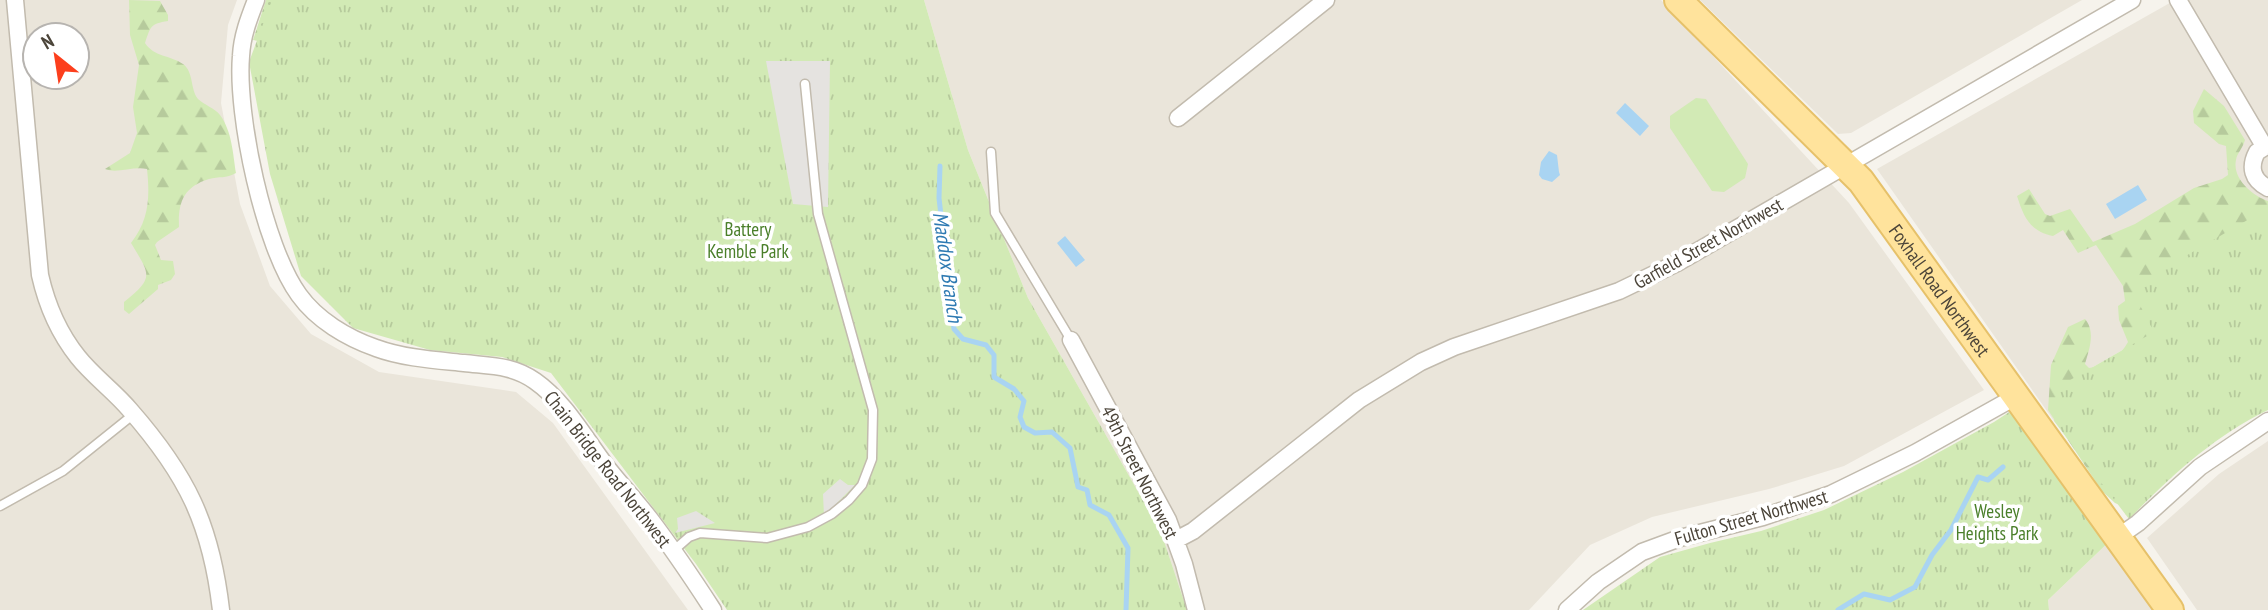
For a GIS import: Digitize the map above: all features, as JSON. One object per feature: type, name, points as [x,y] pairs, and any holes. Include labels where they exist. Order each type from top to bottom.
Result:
[{"type":"main road","name":"Foxhall Road Northwest","points":[[1678,0],[1847,165],[1890,218],[2170,610]]},
{"type":"street","points":[[15,0],[44,295],[55,323],[77,356],[134,414],[167,457],[197,508],[213,554],[221,610]]},
{"type":"street","name":"Chain Bridge Road Northwest","points":[[256,0],[241,51],[240,80],[246,130],[257,186],[275,249],[299,296],[328,323],[373,347],[424,358],[505,367],[533,379],[557,401],[574,422],[673,551],[713,610]]},
{"type":"street","points":[[1178,118],[1326,0]]},
{"type":"street","name":"Garfield Street Northwest","points":[[1176,540],[1193,531],[1359,400],[1402,372],[1454,347],[1587,303],[1642,281],[1701,251],[2132,0]]},
{"type":"street","points":[[2178,0],[2266,146],[2257,152],[2252,169],[2255,177],[2268,188]]},
{"type":"street","name":"49th Street Northwest","points":[[1071,340],[1164,512],[1176,540],[1196,610]]},
{"type":"street","name":"Fulton Street Northwest","points":[[1567,610],[1609,573],[1642,552],[1680,537],[1763,517],[1831,494],[1915,453],[2017,396]]},
{"type":"street","points":[[2118,537],[2200,467],[2268,421]]},
{"type":"lane","points":[[673,551],[689,537],[701,533],[767,538],[808,527],[832,514],[849,500],[862,485],[872,459],[873,410],[818,214],[805,84]]},
{"type":"lane","points":[[991,152],[995,213],[1071,340]]},
{"type":"lane","points":[[0,506],[62,471],[134,414]]},
{"type":"shaded area","points":[[0,0],[237,0],[228,25],[221,103],[240,204],[270,286],[311,334],[379,372],[516,392],[553,423],[688,610],[0,610]]},
{"type":"shaded area","points":[[924,0],[1661,0],[1849,203],[1984,390],[1844,466],[1769,489],[1652,517],[1590,545],[1529,610],[1187,610],[1161,532],[1028,298],[968,150]]},
{"type":"shaded area","points":[[1700,0],[2082,0],[1851,133],[1838,134]]},
{"type":"shaded area","points":[[2175,0],[2268,0],[2268,208],[2154,332],[2058,387],[2054,421],[1877,169]]},
{"type":"shaded area","points":[[766,61],[830,61],[828,207],[793,204]]},
{"type":"shaded area","points":[[2268,441],[2268,610],[2197,610],[2147,538],[2219,474]]},
{"type":"shaded area","points":[[840,479],[848,485],[855,485],[824,516],[823,494]]},
{"type":"shaded area","points":[[696,511],[715,523],[675,533],[678,529],[677,518]]},
{"type":"shaded area","points":[[2113,538],[2163,610],[2049,610],[2048,600]]},
{"type":"green space","points":[[129,0],[160,1],[168,15],[168,21],[152,27],[145,43],[153,51],[183,64],[189,71],[198,99],[220,115],[230,135],[236,173],[200,182],[188,191],[181,203],[179,227],[155,245],[161,260],[173,261],[175,274],[171,280],[158,285],[158,289],[129,314],[124,310],[124,302],[141,287],[146,275],[131,243],[142,226],[147,208],[147,169],[105,169],[130,153],[137,133],[133,107],[139,65],[130,35]]},
{"type":"green space","points":[[266,0],[311,0],[263,42],[253,40]]},
{"type":"green space","name":"Battery Kemble Park","points":[[272,0],[924,0],[968,150],[1028,298],[1161,532],[1187,610],[727,610],[696,564],[551,373],[502,357],[430,350],[353,328],[301,276],[270,174],[249,62]]},
{"type":"green space","points":[[2204,89],[2224,106],[2245,140],[2236,160],[2240,180],[2250,191],[2268,201],[2268,404],[2242,418],[2127,508],[2115,503],[2102,491],[2048,410],[2051,365],[2068,327],[2085,319],[2088,324],[2091,341],[2085,364],[2089,368],[2112,360],[2128,342],[2119,320],[2118,306],[2125,301],[2123,286],[2096,245],[2078,253],[2063,230],[2053,236],[2039,231],[2025,217],[2017,196],[2029,189],[2045,214],[2050,216],[2070,209],[2093,242],[2135,224],[2194,188],[2222,179],[2228,175],[2226,146],[2219,144],[2194,123],[2193,111]]},
{"type":"green space","points":[[1696,98],[1706,99],[1748,164],[1745,178],[1724,192],[1712,191],[1670,128],[1670,116]]},
{"type":"green space","points":[[2268,208],[2268,410],[2229,432],[2194,458],[2129,519],[2054,421],[2058,387],[2154,332],[2133,292],[2160,271]]},
{"type":"green space","name":"Wesley Heights Park","points":[[2026,401],[2113,538],[2048,600],[2049,610],[1583,610],[1660,557],[1761,531],[1824,510],[1903,472],[1994,422]]},
{"type":"water","points":[[1625,103],[1649,126],[1640,136],[1616,113]]},
{"type":"water","points":[[1549,151],[1557,155],[1560,175],[1552,182],[1539,175],[1541,162]]},
{"type":"water","points":[[2138,185],[2147,200],[2115,219],[2106,204]]},
{"type":"water","points":[[1065,236],[1085,260],[1076,267],[1057,243]]},
{"type":"waterway","name":"Maddox Branch","points":[[940,166],[939,198],[954,329],[963,339],[986,345],[994,355],[994,377],[1014,389],[1024,401],[1020,417],[1024,427],[1035,433],[1052,432],[1070,448],[1078,487],[1087,490],[1090,505],[1109,515],[1128,548],[1126,610]]},
{"type":"waterway","points":[[1838,610],[1864,594],[1890,600],[1915,587],[1932,555],[1951,530],[1978,477],[1988,480],[2003,467]]}]
